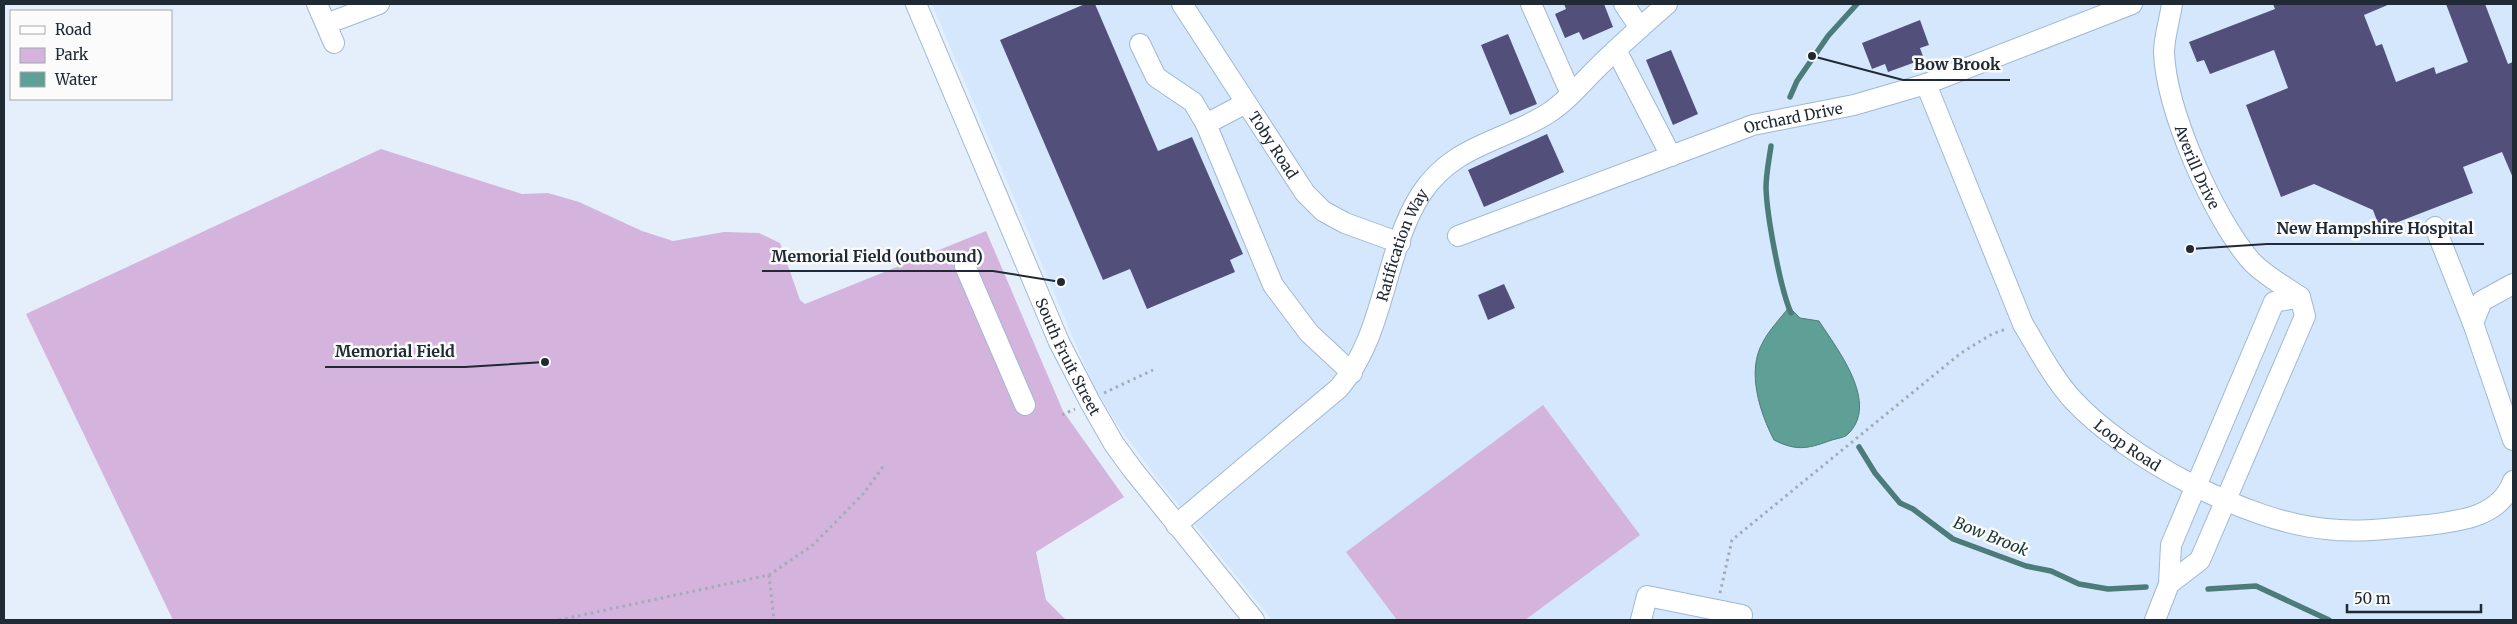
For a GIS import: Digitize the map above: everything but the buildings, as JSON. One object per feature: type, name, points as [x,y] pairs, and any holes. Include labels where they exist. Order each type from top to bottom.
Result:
[{"type":"street","points":[[317,4],[334,43]]},
{"type":"street","points":[[326,24],[379,4]]},
{"type":"street","name":"South Fruit Street","points":[[916,4],[1059,342],[1114,444],[1176,526],[1254,620]]},
{"type":"street","name":"Toby Road","points":[[1182,4],[1305,193],[1323,211],[1345,223],[1400,243]]},
{"type":"street","points":[[1531,4],[1571,94]]},
{"type":"street","points":[[1624,4],[1640,28]]},
{"type":"street","name":"Ratification Way","points":[[1176,526],[1339,388],[1352,373],[1370,337],[1400,243],[1421,194],[1436,176],[1455,158],[1549,114],[1667,4]]},
{"type":"street","name":"Orchard Drive","points":[[1458,236],[1753,125],[1854,105],[1926,84],[2132,4]]},
{"type":"street","name":"Averill Drive","points":[[2172,4],[2164,51],[2170,95],[2195,164],[2217,209],[2252,262],[2300,298]]},
{"type":"street","points":[[1140,44],[1156,77],[1193,102],[1206,124],[1273,285],[1309,333],[1352,373]]},
{"type":"street","points":[[1616,50],[1670,156]]},
{"type":"street","name":"Loop Road","points":[[1926,84],[2024,324],[2041,355],[2072,399],[2116,438],[2196,486],[2226,501],[2254,513],[2325,529],[2373,530],[2465,521],[2495,507],[2511,488],[2513,481]]},
{"type":"street","points":[[1206,124],[1246,103]]},
{"type":"street","points":[[2435,227],[2473,323],[2513,440]]},
{"type":"street","points":[[966,266],[1025,405]]},
{"type":"street","points":[[2473,323],[2482,301],[2513,284]]},
{"type":"street","points":[[2155,620],[2169,584],[2171,545],[2274,302],[2300,298],[2305,316],[2200,560],[2169,584]]},
{"type":"street","points":[[1641,620],[1647,596],[1742,615],[1741,620]]},
{"type":"path","points":[[1722,580],[1732,540],[1961,353],[1995,333],[2009,328]]},
{"type":"path","points":[[1128,380],[1153,370]]},
{"type":"path","points":[[559,620],[769,576],[813,544],[864,493],[885,464]]},
{"type":"path","points":[[769,576],[774,620]]},
{"type":"shaded area","points":[[932,4],[2513,4],[2513,620],[1272,620],[1155,476],[1115,421],[1093,385]]},
{"type":"green space","points":[[381,149],[522,194],[548,193],[579,202],[642,231],[673,241],[724,232],[759,233],[780,243],[800,300],[805,304],[986,231],[1063,411],[1124,497],[1036,552],[1046,600],[1066,620],[173,620],[26,314]]},
{"type":"green space","points":[[1543,405],[1640,535],[1525,620],[1397,620],[1346,552]]},
{"type":"water","points":[[1789,307],[1800,318],[1819,321],[1845,361],[1858,393],[1860,408],[1856,422],[1847,435],[1814,446],[1801,448],[1782,444],[1774,440],[1760,405],[1755,379],[1758,353],[1763,342]]},
{"type":"waterway","name":"Bow Brook","points":[[1790,97],[1797,81],[1828,36],[1857,4]]},
{"type":"waterway","name":"Bow Brook","points":[[1771,146],[1766,178],[1767,200],[1771,233],[1791,313]]},
{"type":"waterway","name":"Bow Brook","points":[[1859,447],[1875,473],[1900,503],[1913,509],[1953,539],[2026,566],[2051,571],[2079,584],[2108,589],[2146,587]]},
{"type":"waterway","name":"Bow Brook","points":[[2208,589],[2256,586],[2329,620]]},
{"type":"place","name":"Bow Brook","points":[[1812,56]]},
{"type":"place","name":"New Hampshire Hospital","points":[[2190,249]]},
{"type":"place","name":"Memorial Field (outbound)","points":[[1061,282]]},
{"type":"place","name":"Memorial Field","points":[[545,362]]}]
